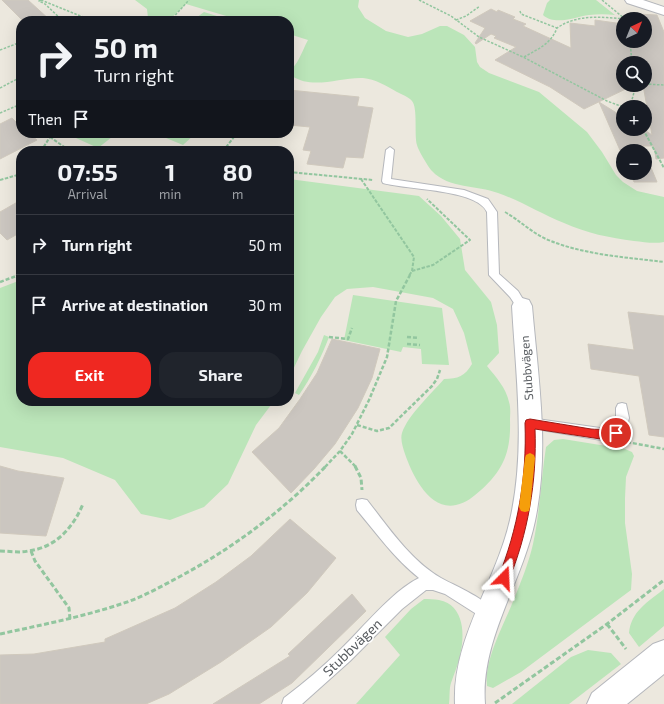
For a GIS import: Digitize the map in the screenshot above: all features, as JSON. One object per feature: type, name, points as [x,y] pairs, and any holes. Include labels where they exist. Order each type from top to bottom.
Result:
[{"type":"street","points":[[631,0],[664,11]]},
{"type":"street","name":"Stubbvägen","points":[[470,704],[469,686],[473,658],[514,553],[525,507],[531,450],[522,306]]},
{"type":"street","points":[[603,704],[664,655]]},
{"type":"lane","points":[[390,150],[386,181],[464,193],[489,204],[492,212],[494,275],[514,294],[522,306]]},
{"type":"lane","points":[[530,423],[592,434],[607,435],[616,433],[620,429],[624,421],[622,408]]},
{"type":"lane","points":[[362,504],[393,544],[407,559],[436,582],[453,590],[489,616]]},
{"type":"lane","name":"Stubbvägen","points":[[290,704],[307,691],[345,656],[408,594],[424,582],[436,582]]},
{"type":"path","points":[[41,0],[39,1],[45,4],[58,16]]},
{"type":"path","points":[[41,0],[81,16]]},
{"type":"path","points":[[175,16],[189,0]]},
{"type":"path","points":[[419,0],[456,20],[480,37],[616,104]]},
{"type":"path","points":[[602,0],[616,12]]},
{"type":"path","points":[[456,20],[466,16],[480,6]]},
{"type":"path","points":[[520,11],[521,14],[557,28],[569,22],[594,17],[616,18]]},
{"type":"path","points":[[523,57],[551,41],[555,37],[557,28]]},
{"type":"path","points":[[0,50],[16,44]]},
{"type":"path","points":[[0,88],[16,80]]},
{"type":"path","points":[[652,84],[664,85]]},
{"type":"path","points":[[0,113],[16,106]]},
{"type":"path","points":[[647,136],[664,168]]},
{"type":"path","points":[[51,138],[63,146]]},
{"type":"path","points":[[227,146],[233,138]]},
{"type":"path","points":[[294,172],[386,181]]},
{"type":"path","points":[[0,180],[16,175]]},
{"type":"path","points":[[0,634],[70,619],[122,604],[157,589],[201,565],[241,539],[266,520],[322,471],[340,450],[357,425],[387,357],[396,302],[412,271],[414,257],[361,178]]},
{"type":"path","points":[[412,185],[470,240],[433,265],[412,271]]},
{"type":"path","points":[[489,204],[514,217],[534,232],[548,239],[606,255],[664,262]]},
{"type":"path","points":[[0,282],[16,276]]},
{"type":"path","points":[[329,337],[348,339],[352,328]]},
{"type":"path","points":[[407,337],[419,338]]},
{"type":"path","points":[[408,344],[420,346]]},
{"type":"path","points":[[357,425],[373,432],[382,432],[389,428],[432,386],[437,379],[440,370]]},
{"type":"path","points":[[616,433],[627,442],[664,449]]},
{"type":"path","points":[[340,450],[352,460],[360,472],[362,504]]},
{"type":"path","points":[[0,551],[31,551],[43,548],[64,534],[73,525],[84,504]]},
{"type":"path","points":[[31,551],[35,561],[69,608],[70,619]]},
{"type":"path","points":[[494,704],[606,624],[664,580]]},
{"type":"path","points":[[606,624],[626,649]]},
{"type":"green space","points":[[135,0],[359,0],[358,7],[365,18],[386,31],[408,37],[422,34],[440,26],[447,26],[464,35],[475,47],[477,62],[480,67],[489,73],[539,92],[587,132],[602,152],[616,175],[616,180],[621,180],[637,191],[664,197],[664,242],[653,243],[634,241],[607,237],[589,232],[572,227],[490,190],[455,184],[439,177],[432,171],[418,147],[416,141],[415,109],[414,104],[409,98],[381,83],[363,78],[318,83],[300,80],[294,77],[294,67],[308,40],[294,36],[294,16],[226,16],[186,4],[173,16],[148,16],[147,9]]},
{"type":"green space","points":[[550,0],[596,0],[615,15],[602,14],[565,20],[553,20],[543,15],[547,3]]},
{"type":"green space","points":[[204,12],[217,16],[199,16]]},
{"type":"green space","points":[[76,138],[111,138],[101,146],[94,146]]},
{"type":"green space","points":[[166,138],[191,138],[183,145]]},
{"type":"green space","points":[[294,180],[419,196],[441,216],[460,239],[465,270],[491,302],[497,325],[499,353],[487,366],[503,387],[510,404],[509,441],[501,467],[489,482],[475,495],[460,504],[446,505],[430,497],[423,489],[417,481],[404,452],[401,438],[409,419],[444,379],[461,376],[472,364],[464,333],[453,309],[433,298],[373,287],[347,289],[335,297],[321,317],[294,368]]},
{"type":"green space","points":[[16,282],[16,406],[270,406],[256,425],[228,484],[204,507],[170,520],[141,514],[115,480],[63,458],[0,447],[0,288]]},
{"type":"green space","points":[[353,295],[442,308],[449,365],[422,364],[421,349],[403,347],[401,352],[344,340]]},
{"type":"green space","points":[[324,335],[329,337],[326,345],[312,374],[299,395],[295,393],[318,352]]},
{"type":"green space","points":[[563,439],[625,449],[632,452],[634,456],[626,477],[625,498],[625,523],[632,574],[631,590],[521,672],[493,688],[487,686],[489,665],[496,642],[519,586],[531,551],[537,520],[546,447],[554,440]]},
{"type":"green space","points":[[664,589],[664,626],[639,647],[629,633],[630,625],[641,608]]},
{"type":"green space","points":[[424,599],[448,603],[454,608],[461,622],[462,648],[450,685],[449,704],[356,704],[400,655],[385,637],[411,609]]},
{"type":"green space","points":[[588,650],[611,653],[621,664],[569,704],[512,704],[571,657]]},
{"type":"building","points":[[2,0],[28,0],[46,16],[18,16]]},
{"type":"building","points":[[491,9],[497,12],[498,10],[515,17],[513,19],[526,24],[523,26],[571,48],[570,23],[595,26],[595,20],[616,23],[616,48],[652,48],[652,15],[657,15],[664,32],[664,158],[656,159],[654,146],[652,146],[652,144],[617,144],[599,102],[616,113],[616,136],[652,136],[652,100],[646,100],[644,92],[652,92],[652,56],[616,56],[616,92],[619,92],[584,109],[550,87],[495,60],[516,47],[494,38],[496,36],[491,34],[476,44],[475,43],[485,28],[470,21]]},
{"type":"building","points":[[294,90],[359,97],[357,106],[373,108],[363,158],[346,157],[343,168],[307,164],[311,151],[303,150],[310,127],[294,125]]},
{"type":"building","points":[[12,118],[16,122],[16,138],[34,138],[37,140],[25,146],[16,146],[16,151],[0,159],[0,124]]},
{"type":"building","points":[[652,170],[657,182],[634,182],[633,180],[652,180]]},
{"type":"building","points":[[16,203],[16,235],[7,240],[0,233],[0,212]]},
{"type":"building","points":[[628,312],[664,316],[664,437],[649,435],[639,376],[591,369],[588,344],[634,350]]},
{"type":"building","points":[[332,339],[380,349],[372,378],[358,408],[335,444],[291,493],[252,452],[279,428],[300,399],[317,373]]},
{"type":"building","points":[[0,466],[18,471],[64,478],[46,536],[0,533]]},
{"type":"building","points":[[290,519],[336,558],[307,593],[271,627],[221,662],[169,694],[146,704],[0,704],[0,655],[34,654],[105,642],[105,639],[175,608],[216,582],[251,556]]},
{"type":"building","points":[[352,594],[366,611],[292,683],[259,704],[213,704],[290,656],[288,654]]},
{"type":"slow traffic","points":[[525,507],[530,458]]},
{"type":"route","points":[[504,578],[514,553],[525,507],[531,450],[530,423],[592,434],[607,435],[616,433]]}]
